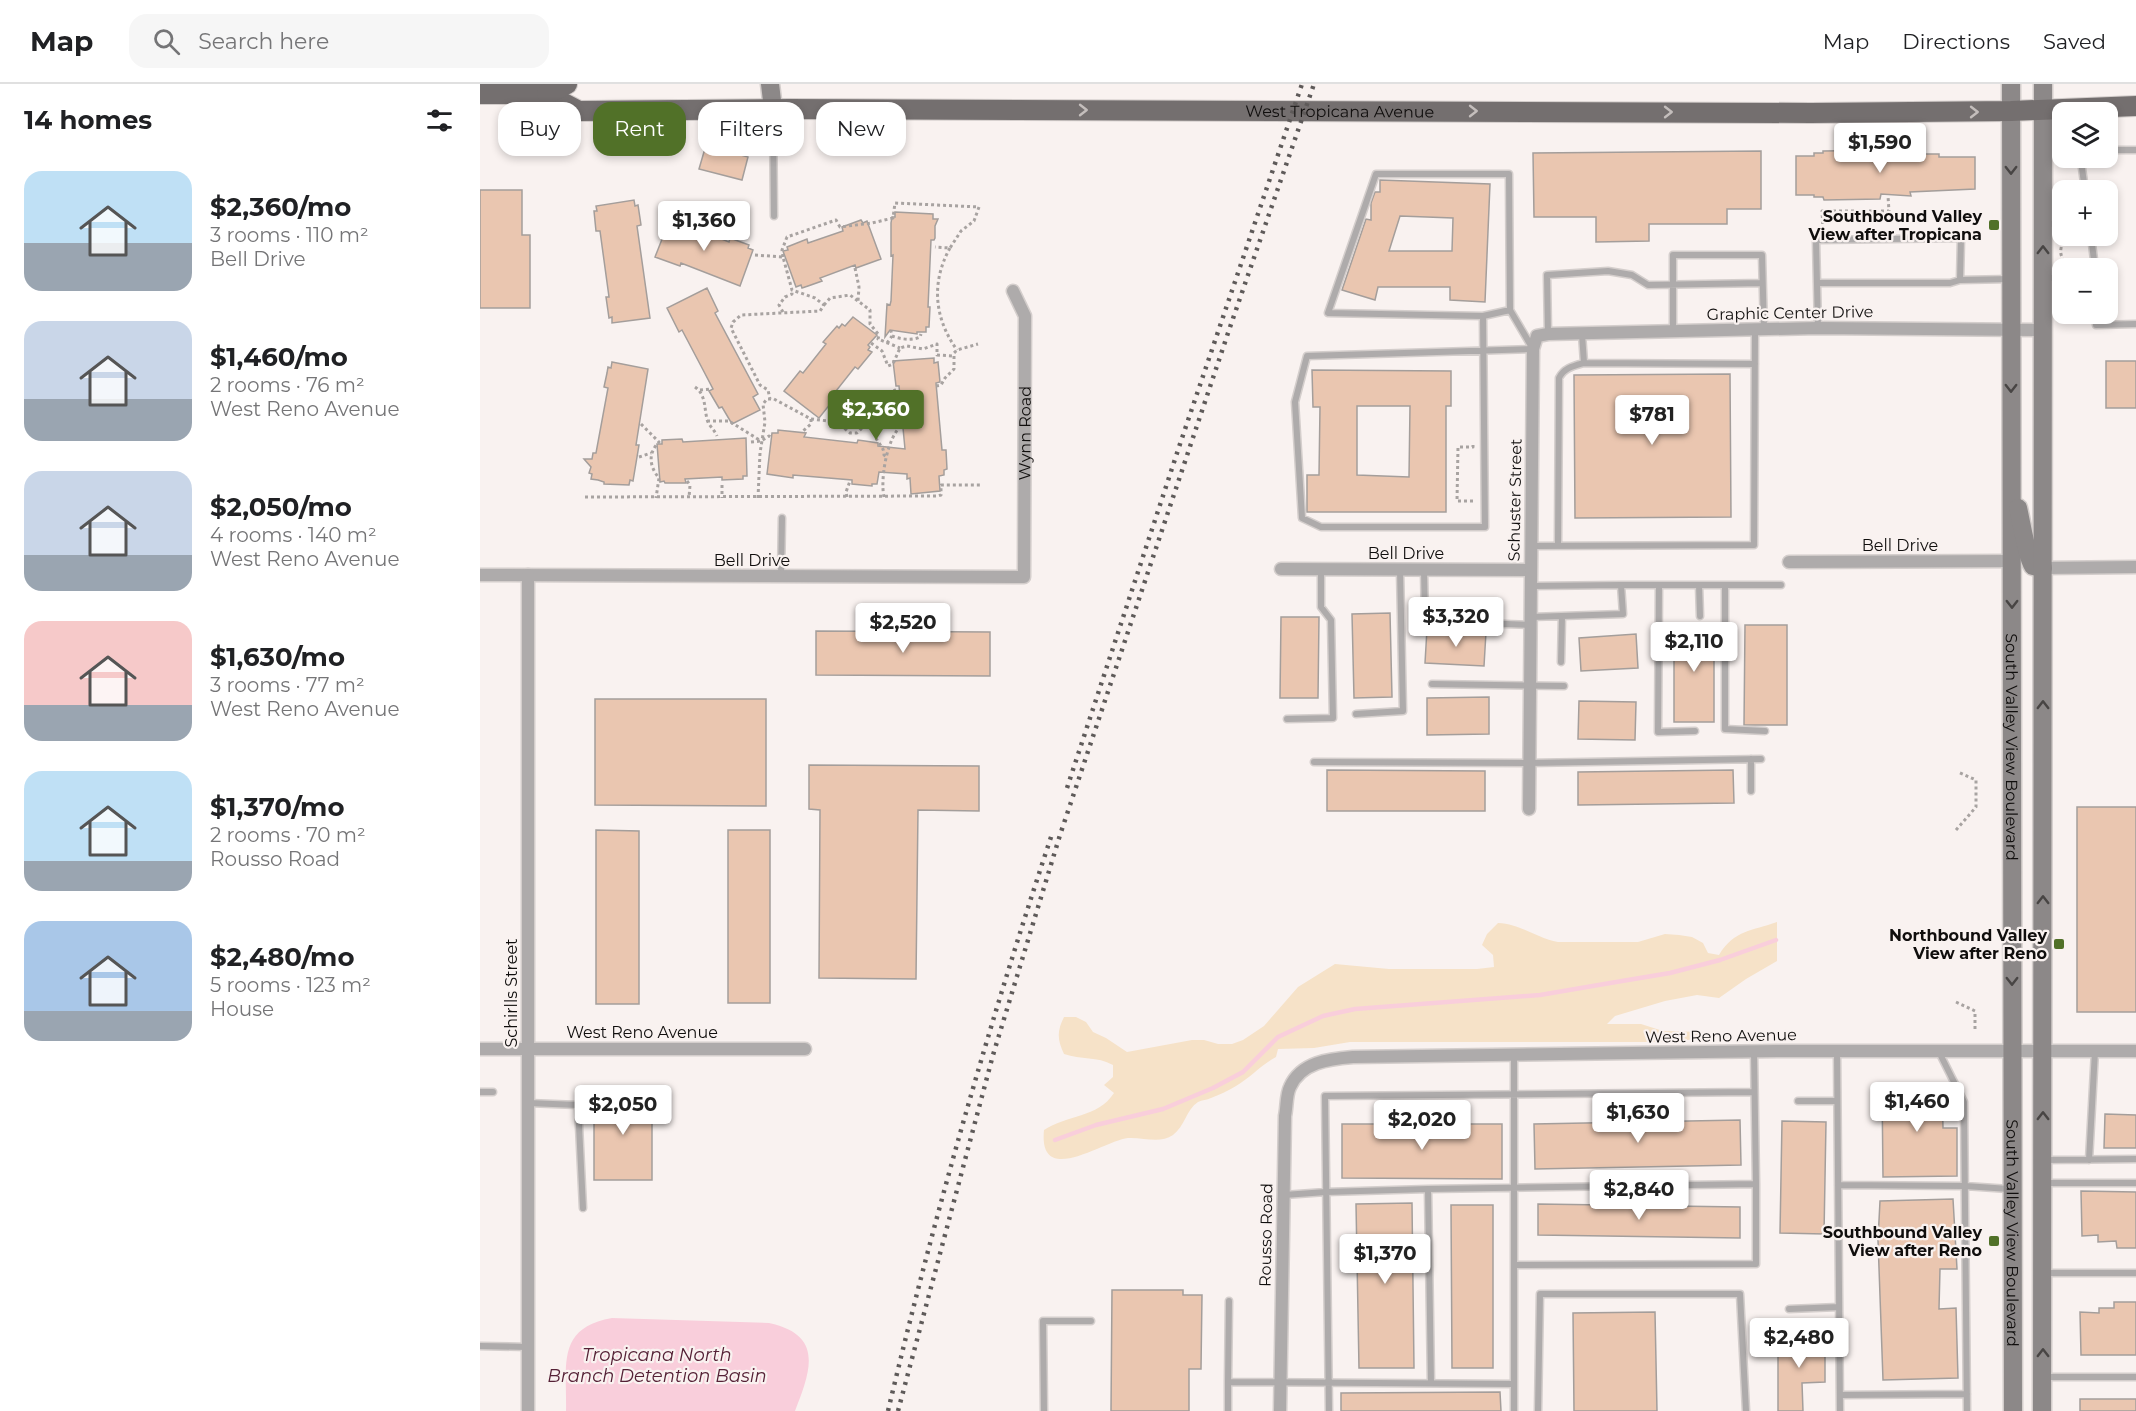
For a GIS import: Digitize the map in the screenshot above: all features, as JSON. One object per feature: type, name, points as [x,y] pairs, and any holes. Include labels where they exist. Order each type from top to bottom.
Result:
[{"type":"main road","name":"West Tropicana Avenue","points":[[480,94],[547,94],[567,84]]},
{"type":"main road","points":[[770,84],[771,102]]},
{"type":"main road","name":"South Valley View Boulevard","points":[[2011,84],[2013,1411]]},
{"type":"main road","name":"South Valley View Boulevard","points":[[2043,84],[2043,1411]]},
{"type":"main road","name":"West Tropicana Avenue","points":[[547,94],[579,111],[698,110]]},
{"type":"main road","name":"West Tropicana Avenue","points":[[804,110],[1799,113],[2043,111],[2136,106]]},
{"type":"main road","points":[[2011,483],[2026,539],[2028,560],[2033,566],[2043,568]]},
{"type":"street","name":"Wynn Road","points":[[1013,291],[1024,316],[1024,578]]},
{"type":"street","name":"Graphic Center Drive","points":[[1543,335],[1818,328],[2043,330]]},
{"type":"street","name":"Schuster Street","points":[[1529,809],[1533,349],[1543,335]]},
{"type":"street","name":"Bell Drive","points":[[1789,562],[2012,561]]},
{"type":"street","points":[[2043,568],[2136,567]]},
{"type":"street","name":"Bell Drive","points":[[1281,569],[1530,570]]},
{"type":"street","name":"Bell Drive","points":[[480,575],[1024,578]]},
{"type":"street","name":"Schirlls Street","points":[[528,575],[528,1411]]},
{"type":"street","name":"West Reno Avenue","points":[[480,1049],[805,1049]]},
{"type":"street","name":"West Reno Avenue","points":[[1307,1067],[1335,1058],[1353,1057],[1754,1052],[2136,1051]]},
{"type":"street","name":"Rousso Road","points":[[1280,1411],[1286,1116],[1289,1089],[1296,1077],[1307,1067]]},
{"type":"lane","points":[[2118,150],[2136,150]]},
{"type":"lane","points":[[773,156],[774,216]]},
{"type":"lane","points":[[1510,310],[1483,316],[1328,313],[1376,174],[1509,174],[1510,310],[1533,349]]},
{"type":"lane","points":[[2043,224],[2052,224]]},
{"type":"lane","points":[[1818,328],[1816,240],[1961,238],[1960,280]]},
{"type":"lane","points":[[1532,546],[1754,545],[1755,364],[1762,284],[1762,255],[1673,255],[1673,332]]},
{"type":"lane","points":[[1543,335],[1547,275],[1608,271],[1632,275],[1648,285],[1762,284]]},
{"type":"lane","points":[[2043,278],[2052,278]]},
{"type":"lane","points":[[1817,283],[1950,283],[1960,280],[2011,279]]},
{"type":"lane","points":[[1483,316],[1484,349],[1485,526],[1322,526],[1302,518],[1295,402],[1307,356],[1484,349],[1533,349]]},
{"type":"lane","points":[[2096,324],[2136,324]]},
{"type":"lane","points":[[1582,333],[1584,363]]},
{"type":"lane","points":[[1558,546],[1559,378],[1562,372],[1584,363],[1755,364]]},
{"type":"lane","points":[[781,576],[782,518]]},
{"type":"lane","points":[[1287,719],[1333,718],[1331,620],[1321,607],[1322,569]]},
{"type":"lane","points":[[1356,714],[1403,711],[1400,569]]},
{"type":"lane","points":[[1424,569],[1425,621],[1530,621],[1562,616],[1623,614],[1621,585]]},
{"type":"lane","points":[[1659,585],[1658,732],[1695,731]]},
{"type":"lane","points":[[1699,585],[1700,616]]},
{"type":"lane","points":[[1725,585],[1725,729],[1765,731]]},
{"type":"lane","points":[[1530,586],[1781,585]]},
{"type":"lane","points":[[1561,662],[1562,616]]},
{"type":"lane","points":[[1432,684],[1564,686]]},
{"type":"lane","points":[[1750,759],[1750,791]]},
{"type":"lane","points":[[1314,762],[1529,763],[1761,759]]},
{"type":"lane","points":[[2089,1160],[2095,1051]]},
{"type":"lane","points":[[1514,1265],[1756,1264],[1754,1052]]},
{"type":"lane","points":[[1837,1052],[1840,1411]]},
{"type":"lane","points":[[1939,1052],[1964,1102],[1967,1411]]},
{"type":"lane","points":[[1514,1055],[1514,1411]]},
{"type":"lane","points":[[480,1092],[494,1092]]},
{"type":"lane","points":[[1329,1411],[1325,1096],[1754,1092]]},
{"type":"lane","points":[[1798,1101],[1837,1101]]},
{"type":"lane","points":[[528,1103],[578,1105],[583,1208]]},
{"type":"lane","points":[[2043,1160],[2136,1159]]},
{"type":"lane","points":[[2043,1183],[2136,1184]]},
{"type":"lane","points":[[1283,1195],[1428,1189],[1756,1184]]},
{"type":"lane","points":[[1838,1185],[1965,1186],[2013,1189]]},
{"type":"lane","points":[[1428,1189],[1431,1383]]},
{"type":"lane","points":[[2043,1273],[2136,1273]]},
{"type":"lane","points":[[1538,1411],[1540,1294],[1740,1294],[1746,1411]]},
{"type":"lane","points":[[1228,1411],[1229,1301]]},
{"type":"lane","points":[[1789,1309],[1839,1307]]},
{"type":"lane","points":[[1044,1411],[1043,1321],[1090,1321]]},
{"type":"lane","points":[[480,1346],[528,1347]]},
{"type":"lane","points":[[2043,1377],[2136,1377]]},
{"type":"lane","points":[[1228,1382],[1514,1384]]},
{"type":"lane","points":[[1840,1395],[1966,1394]]},
{"type":"path","points":[[1822,211],[1888,211],[1888,196]]},
{"type":"path","points":[[783,312],[779,305],[785,297],[792,294],[782,250],[787,237],[836,220],[840,226],[872,223],[893,218],[895,203],[979,207],[974,221],[961,231],[942,263],[937,292],[946,335],[957,350]]},
{"type":"path","points":[[936,247],[950,248]]},
{"type":"path","points":[[755,255],[783,258]]},
{"type":"path","points":[[855,268],[860,287],[858,301]]},
{"type":"path","points":[[792,290],[815,298],[824,305]]},
{"type":"path","points":[[770,399],[768,390],[760,385],[730,328],[741,315],[820,311],[830,298],[850,295],[870,310],[870,324],[879,335],[878,339],[900,348],[907,346],[922,349],[937,344],[937,355],[954,356]]},
{"type":"path","points":[[887,343],[891,333],[898,338],[916,339],[921,334]]},
{"type":"path","points":[[871,343],[882,351],[888,366],[893,364],[900,348]]},
{"type":"path","points":[[936,386],[941,385],[954,369],[954,356],[957,350],[978,344]]},
{"type":"path","points":[[695,387],[700,390],[711,389]]},
{"type":"path","points":[[700,390],[707,421],[717,436]]},
{"type":"path","points":[[758,498],[761,441],[765,422],[763,404],[767,399],[784,403],[811,419],[837,422],[850,433],[857,433],[874,404],[883,394],[896,390]]},
{"type":"path","points":[[869,415],[874,434],[884,447],[884,455],[887,458]]},
{"type":"path","points":[[803,431],[811,424],[811,419]]},
{"type":"path","points":[[707,421],[729,421],[761,441]]},
{"type":"path","points":[[639,457],[651,453],[659,442],[641,424]]},
{"type":"path","points":[[884,497],[881,484],[887,458],[893,436],[902,425]]},
{"type":"path","points":[[751,442],[761,441],[769,436],[772,438]]},
{"type":"path","points":[[1473,436],[1473,447],[1458,447],[1457,501],[1485,501]]},
{"type":"path","points":[[651,453],[653,471],[658,478],[656,498]]},
{"type":"path","points":[[687,481],[690,485],[689,498]]},
{"type":"path","points":[[847,497],[850,481]]},
{"type":"path","points":[[722,484],[722,498]]},
{"type":"path","points":[[585,497],[938,496],[942,492],[941,485],[982,484]]},
{"type":"path","points":[[1956,830],[1976,807],[1976,780],[1958,772]]},
{"type":"path","points":[[1956,1002],[1975,1011],[1975,1030]]},
{"type":"shaded area","points":[[1777,922],[1777,961],[1719,998],[1697,995],[1665,1001],[1615,1016],[1607,1024],[1641,1024],[1663,1031],[1703,1032],[1715,1035],[1677,1042],[1350,1042],[1314,1048],[1278,1049],[1276,1057],[1241,1083],[1194,1105],[1177,1131],[1168,1138],[1157,1140],[1128,1138],[1075,1157],[1062,1159],[1051,1156],[1045,1147],[1044,1130],[1091,1112],[1114,1093],[1104,1085],[1113,1077],[1113,1065],[1101,1060],[1064,1054],[1059,1035],[1064,1017],[1076,1017],[1086,1022],[1093,1032],[1127,1052],[1192,1040],[1232,1044],[1243,1040],[1264,1026],[1298,987],[1335,964],[1389,969],[1494,967],[1493,955],[1482,945],[1487,934],[1498,923],[1514,926],[1558,942],[1638,942],[1665,934],[1679,935],[1692,937],[1703,943],[1708,953],[1719,955],[1737,936]]},
{"type":"water","name":"Tropicana North Branch Detention Basin","points":[[612,1318],[769,1323],[787,1329],[799,1336],[806,1346],[809,1357],[805,1382],[795,1411],[566,1411],[566,1364],[573,1340],[581,1330],[594,1323]]},
{"type":"building","points":[[1890,150],[1889,153],[1975,157],[1975,189],[1910,192],[1911,196],[1881,194],[1880,199],[1824,200],[1823,197],[1814,197],[1814,195],[1796,195],[1796,156],[1814,156],[1814,153],[1823,153],[1823,151]]},
{"type":"building","points":[[1761,151],[1761,209],[1727,209],[1727,224],[1649,224],[1649,241],[1596,242],[1596,217],[1534,217],[1533,153]]},
{"type":"building","points":[[703,156],[748,157],[742,180],[699,169]]},
{"type":"building","points":[[1380,180],[1490,184],[1485,302],[1450,300],[1450,287],[1378,287],[1375,300],[1342,290],[1366,219],[1371,220],[1371,203],[1375,192],[1380,192]],"holes":[[[1400,216],[1453,218],[1452,251],[1389,251]]]},
{"type":"building","points":[[480,190],[522,190],[522,235],[530,235],[530,308],[480,308]]},
{"type":"building","points":[[634,200],[635,206],[638,205],[641,225],[637,226],[650,318],[612,323],[606,297],[609,297],[600,231],[596,231],[594,211],[597,211],[596,206]]},
{"type":"building","points":[[895,212],[933,214],[933,219],[938,219],[935,226],[935,238],[931,240],[929,327],[926,327],[926,332],[917,332],[917,334],[890,330],[885,337],[887,304],[890,305],[891,301],[893,255],[891,256],[891,223]]},
{"type":"building","points":[[676,218],[729,242],[730,238],[749,245],[748,248],[753,250],[740,286],[681,263],[680,266],[655,257],[670,219],[675,221]]},
{"type":"building","points":[[861,220],[863,223],[867,221],[881,259],[856,268],[855,265],[820,278],[822,281],[802,288],[801,285],[796,287],[783,251],[807,239],[808,243],[843,231],[842,227]]},
{"type":"building","points":[[707,288],[718,311],[715,313],[758,394],[753,397],[760,410],[732,424],[709,391],[713,389],[682,330],[679,332],[667,308]]},
{"type":"building","points":[[853,317],[877,335],[868,345],[870,347],[868,350],[872,352],[858,369],[855,367],[832,396],[835,398],[819,418],[784,391],[800,371],[803,373],[826,344],[823,342],[837,326],[839,328],[842,324],[845,326]]},
{"type":"building","points":[[934,358],[934,363],[938,362],[940,382],[936,383],[942,450],[946,450],[947,469],[944,470],[944,475],[939,476],[940,491],[911,494],[910,478],[907,479],[907,474],[879,472],[877,484],[872,484],[872,486],[852,484],[852,480],[793,475],[793,478],[767,474],[772,433],[778,433],[778,430],[806,433],[804,437],[857,443],[858,440],[878,443],[878,446],[905,449],[899,386],[896,386],[893,361]]},
{"type":"building","points":[[2106,361],[2136,361],[2136,408],[2106,408]]},
{"type":"building","points":[[612,362],[648,369],[636,445],[639,445],[633,481],[630,480],[629,485],[604,484],[604,482],[591,479],[592,474],[589,473],[591,467],[584,459],[592,459],[593,453],[596,453],[608,388],[604,387],[608,367],[611,368]]},
{"type":"building","points":[[1312,370],[1451,371],[1451,406],[1446,406],[1446,512],[1307,512],[1307,475],[1319,475],[1320,407],[1313,407]],"holes":[[[1357,406],[1410,406],[1409,477],[1357,475]]]},
{"type":"building","points":[[1730,374],[1731,517],[1575,518],[1574,375]]},
{"type":"building","points":[[746,438],[747,476],[743,476],[743,479],[722,480],[722,477],[685,479],[686,483],[660,482],[657,444],[662,444],[662,440],[682,439],[683,442]]},
{"type":"building","points":[[1390,613],[1392,697],[1354,698],[1352,614]]},
{"type":"building","points":[[1281,617],[1319,617],[1318,698],[1280,698]]},
{"type":"building","points":[[1674,624],[1714,624],[1714,722],[1674,722]]},
{"type":"building","points":[[1745,625],[1787,625],[1787,725],[1744,725]]},
{"type":"building","points":[[1427,629],[1486,632],[1484,666],[1425,663]]},
{"type":"building","points":[[816,631],[990,632],[990,676],[816,675]]},
{"type":"building","points":[[1636,634],[1638,668],[1581,671],[1579,638]]},
{"type":"building","points":[[1489,697],[1489,734],[1427,735],[1427,698]]},
{"type":"building","points":[[595,699],[766,699],[766,806],[595,805]]},
{"type":"building","points":[[1579,701],[1636,702],[1635,740],[1578,739]]},
{"type":"building","points":[[809,765],[979,766],[979,811],[918,810],[916,979],[819,978],[820,810],[809,809]]},
{"type":"building","points":[[1327,770],[1485,771],[1485,811],[1327,811]]},
{"type":"building","points":[[1733,770],[1734,803],[1578,805],[1578,772]]},
{"type":"building","points":[[2077,807],[2136,807],[2136,1012],[2077,1012]]},
{"type":"building","points":[[596,830],[639,831],[639,1004],[596,1004]]},
{"type":"building","points":[[728,830],[770,830],[770,1003],[728,1003]]},
{"type":"building","points":[[1942,1085],[1943,1128],[1957,1128],[1957,1176],[1883,1177],[1882,1086]]},
{"type":"building","points":[[594,1091],[652,1091],[652,1180],[594,1180]]},
{"type":"building","points":[[2105,1114],[2136,1115],[2136,1148],[2104,1148]]},
{"type":"building","points":[[1740,1120],[1741,1165],[1535,1169],[1534,1124]]},
{"type":"building","points":[[1782,1121],[1826,1122],[1824,1234],[1780,1233]]},
{"type":"building","points":[[1342,1124],[1502,1124],[1502,1179],[1342,1178]]},
{"type":"building","points":[[2081,1191],[2136,1192],[2136,1248],[2117,1248],[2116,1241],[2098,1242],[2098,1235],[2082,1236]]},
{"type":"building","points":[[1953,1199],[1957,1269],[1940,1269],[1939,1309],[1956,1308],[1958,1378],[1883,1380],[1878,1240],[1880,1201]]},
{"type":"building","points":[[1412,1203],[1414,1368],[1359,1368],[1356,1204]]},
{"type":"building","points":[[1538,1204],[1740,1207],[1740,1238],[1538,1235]]},
{"type":"building","points":[[1451,1205],[1493,1205],[1493,1368],[1452,1368]]},
{"type":"building","points":[[1112,1290],[1183,1290],[1183,1295],[1202,1295],[1201,1369],[1189,1369],[1189,1411],[1111,1411]]},
{"type":"building","points":[[2114,1302],[2136,1302],[2136,1355],[2081,1355],[2080,1312],[2099,1313],[2099,1308],[2114,1308]]},
{"type":"building","points":[[1655,1312],[1657,1411],[1574,1411],[1573,1313]]},
{"type":"building","points":[[1778,1337],[1825,1337],[1825,1382],[1802,1383],[1803,1411],[1778,1411]]},
{"type":"building","points":[[1500,1392],[1501,1411],[1341,1411],[1341,1393]]},
{"type":"building","points":[[2080,1399],[2136,1399],[2136,1411],[2080,1411]]},
{"type":"waterway","points":[[1055,1140],[1096,1125],[1163,1109],[1213,1088],[1243,1072],[1278,1037],[1323,1016],[1355,1009],[1540,995],[1670,973],[1720,960],[1776,940]]},
{"type":"railway","points":[[1067,788],[1302,84]]},
{"type":"railway","points":[[898,1411],[993,1055],[1060,835],[1314,84]]},
{"type":"railway","points":[[888,1411],[924,1266],[964,1121],[1006,977],[1052,834]]},
{"type":"place","name":"Southbound Valley View after Tropicana","points":[[1994,225]]},
{"type":"place","name":"Northbound Valley View after Reno","points":[[2059,944]]},
{"type":"place","name":"Southbound Valley View after Reno","points":[[1994,1241]]}]
